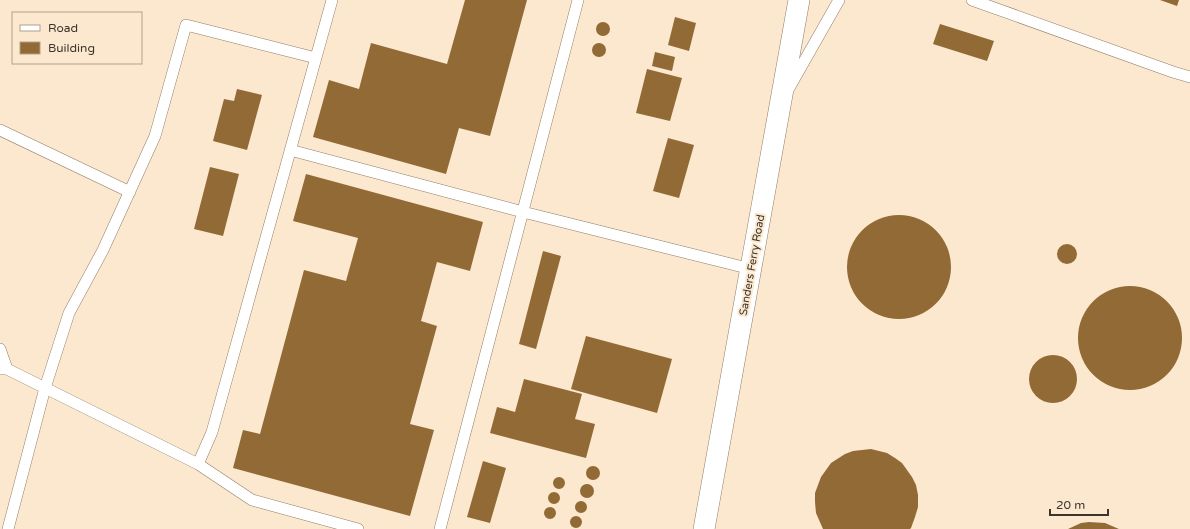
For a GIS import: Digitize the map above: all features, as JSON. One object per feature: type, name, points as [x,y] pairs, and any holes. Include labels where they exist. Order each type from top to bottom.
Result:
[{"type":"street","name":"Sanders Ferry Road","points":[[704,529],[799,0]]},
{"type":"lane","points":[[198,464],[212,432],[332,0]]},
{"type":"lane","points":[[440,529],[578,0]]},
{"type":"lane","points":[[781,102],[839,0]]},
{"type":"lane","points":[[972,0],[1190,77]]},
{"type":"lane","points":[[8,529],[45,388],[69,313],[103,250],[155,136],[186,25],[316,58]]},
{"type":"lane","points":[[0,130],[130,192]]},
{"type":"lane","points":[[290,150],[523,212],[751,269]]},
{"type":"lane","points":[[0,349],[4,369],[198,464],[252,500],[358,529]]},
{"type":"building","points":[[465,0],[527,0],[490,136],[459,128],[446,174],[313,137],[329,80],[359,89],[371,43],[447,64]]},
{"type":"building","points":[[1160,0],[1179,0],[1177,6]]},
{"type":"building","points":[[675,17],[696,23],[689,51],[668,45]]},
{"type":"building","points":[[603,22],[608,24],[610,29],[608,34],[603,36],[598,34],[596,29],[598,24]]},
{"type":"building","points":[[940,24],[994,41],[987,61],[933,44]]},
{"type":"building","points":[[599,43],[604,45],[606,50],[604,55],[599,57],[594,55],[592,50],[594,45]]},
{"type":"building","points":[[655,52],[675,57],[672,71],[652,66]]},
{"type":"building","points":[[647,69],[682,78],[670,121],[636,113]]},
{"type":"building","points":[[237,89],[262,95],[247,150],[213,141],[224,99],[234,101]]},
{"type":"building","points":[[668,138],[694,145],[679,198],[653,191]]},
{"type":"building","points":[[210,167],[239,174],[223,236],[194,229]]},
{"type":"building","points":[[306,174],[483,222],[470,271],[437,262],[421,321],[437,326],[410,424],[434,430],[410,516],[233,468],[243,430],[260,434],[304,270],[346,281],[358,238],[293,221]]},
{"type":"building","points":[[899,215],[919,219],[936,230],[947,247],[951,267],[947,287],[936,304],[919,315],[899,319],[879,315],[862,304],[851,287],[847,267],[851,247],[862,230],[879,219]]},
{"type":"building","points":[[1067,244],[1074,247],[1077,254],[1074,261],[1067,264],[1060,261],[1057,254],[1060,247]]},
{"type":"building","points":[[543,251],[561,256],[536,349],[519,344]]},
{"type":"building","points":[[1130,286],[1150,290],[1167,301],[1178,318],[1182,338],[1178,358],[1167,375],[1150,386],[1130,390],[1110,386],[1093,375],[1082,358],[1078,338],[1082,318],[1093,301],[1110,290]]},
{"type":"building","points":[[586,336],[672,359],[657,413],[571,389]]},
{"type":"building","points":[[1053,355],[1062,357],[1070,362],[1075,370],[1077,379],[1075,388],[1070,396],[1062,401],[1053,403],[1044,401],[1036,396],[1031,388],[1029,379],[1031,370],[1036,362],[1044,357]]},
{"type":"building","points":[[524,379],[582,394],[575,419],[595,424],[586,458],[490,433],[497,407],[515,412]]},
{"type":"building","points":[[871,449],[887,453],[895,458],[902,463],[912,477],[916,485],[918,495],[918,507],[911,528],[823,529],[816,513],[815,502],[815,493],[821,477],[831,463],[845,454],[853,451]]},
{"type":"building","points":[[483,461],[506,468],[490,523],[467,517]]},
{"type":"building","points":[[593,466],[598,468],[600,473],[598,478],[593,480],[588,478],[586,473],[588,468]]},
{"type":"building","points":[[557,477],[561,477],[565,483],[561,489],[557,489],[553,485],[553,481]]},
{"type":"building","points":[[587,484],[592,486],[594,491],[592,496],[587,498],[582,496],[580,491],[582,486]]},
{"type":"building","points":[[552,492],[556,492],[560,498],[556,504],[552,504],[548,500],[548,496]]},
{"type":"building","points":[[579,501],[583,501],[587,507],[583,513],[579,513],[575,509],[575,505]]},
{"type":"building","points":[[548,507],[552,507],[556,513],[552,519],[548,519],[544,515],[544,511]]},
{"type":"building","points":[[574,516],[578,516],[582,522],[578,528],[574,528],[570,524],[570,520]]},
{"type":"building","points":[[1081,523],[1105,523],[1119,529],[1068,529]]}]
